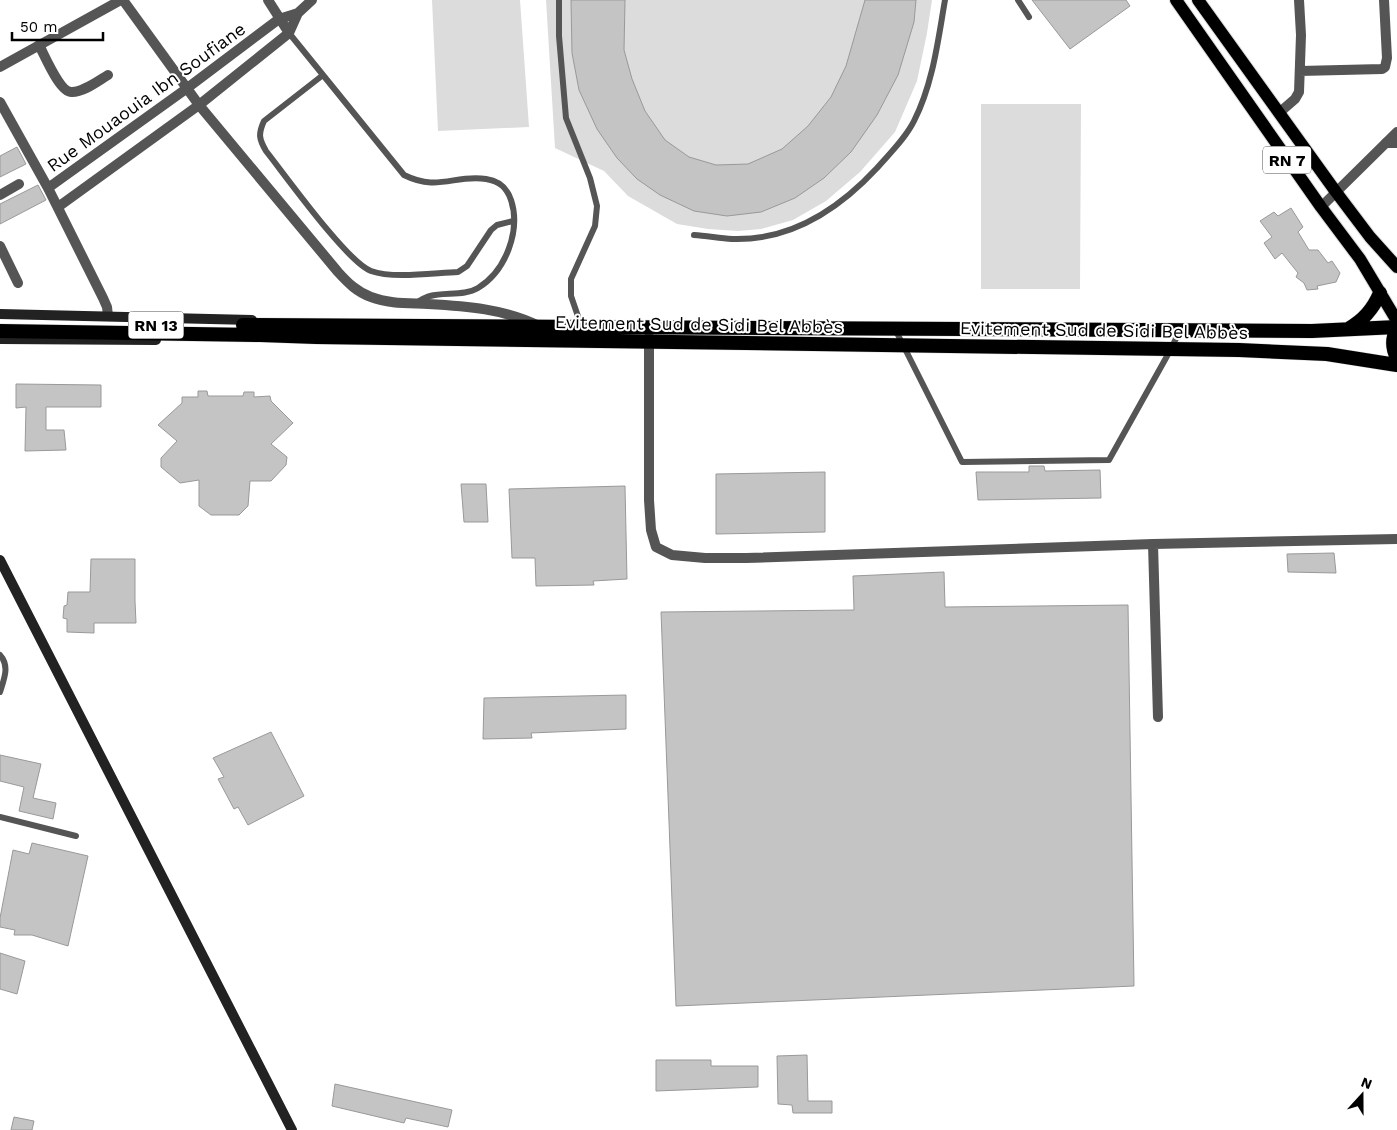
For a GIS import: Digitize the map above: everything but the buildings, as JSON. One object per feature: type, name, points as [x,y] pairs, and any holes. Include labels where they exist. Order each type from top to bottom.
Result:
[{"type":"highway","points":[[1347,330],[1371,311],[1380,293]]},
{"type":"highway","name":"RN 13","points":[[0,324],[314,331]]},
{"type":"highway","name":"Evitement Sud de Sidi Bel Abbès","points":[[649,335],[895,329],[1312,331],[1397,328]]},
{"type":"highway","points":[[1397,328],[1394,346],[1397,358]]},
{"type":"highway","name":"Evitement Sud de Sidi Bel Abbès","points":[[0,331],[251,334],[314,331],[562,332],[903,345],[1240,350],[1327,354],[1397,365]]},
{"type":"main road","name":"RN 7","points":[[1176,0],[1320,207],[1360,259],[1397,321]]},
{"type":"main road","name":"RN 7","points":[[1198,0],[1336,192],[1370,237],[1397,267]]},
{"type":"main road","points":[[1236,86],[1252,74]]},
{"type":"main road","points":[[1292,166],[1308,153]]},
{"type":"main road","points":[[0,314],[292,321],[314,331]]},
{"type":"main road","points":[[0,339],[287,341],[314,331]]},
{"type":"main road","points":[[0,560],[292,1130]]},
{"type":"street","points":[[0,66],[122,0],[198,105],[355,290],[371,298],[389,302],[494,310],[521,317],[562,332]]},
{"type":"street","points":[[268,0],[289,33]]},
{"type":"street","name":"Rue Mouaouia Ibn Soufiane","points":[[48,188],[186,89],[279,19],[298,13],[312,0]]},
{"type":"street","points":[[1280,112],[1298,96],[1300,72],[1299,0]]},
{"type":"street","points":[[1300,72],[1382,69],[1385,67],[1387,58],[1384,0]]},
{"type":"street","points":[[58,207],[198,105],[289,33],[298,13]]},
{"type":"street","points":[[39,46],[62,88],[70,92],[78,91],[108,75]]},
{"type":"street","points":[[0,102],[58,207],[103,298],[108,316]]},
{"type":"street","points":[[1320,207],[1397,132]]},
{"type":"street","points":[[1386,143],[1397,143]]},
{"type":"street","points":[[0,195],[19,184]]},
{"type":"street","points":[[1,252],[18,283]]},
{"type":"street","points":[[649,335],[649,500],[651,530],[656,547],[672,555],[705,558],[746,558],[1153,544],[1397,539]]},
{"type":"street","points":[[1153,544],[1158,716]]},
{"type":"lane","points":[[559,0],[559,36],[566,118],[590,178],[597,206],[595,226],[571,279],[570,296],[562,332]]},
{"type":"lane","points":[[694,235],[733,239],[767,236],[807,223],[833,208],[862,184],[900,142],[914,121],[928,85],[945,0]]},
{"type":"lane","points":[[1018,0],[1029,17]]},
{"type":"lane","points":[[289,33],[404,175],[425,183],[487,179],[500,184],[506,189],[513,208],[514,231],[506,254],[497,270],[477,289],[465,293],[428,296],[415,303]]},
{"type":"lane","points":[[323,75],[264,122],[260,130],[260,141],[354,260],[369,271],[389,275],[458,272],[467,266],[491,230],[497,225],[513,221]]},
{"type":"lane","points":[[895,329],[962,462],[1109,460],[1180,330]]},
{"type":"lane","points":[[0,655],[5,660],[6,670],[0,692]]},
{"type":"lane","points":[[0,817],[76,836]]},
{"type":"shaded area","points":[[432,0],[520,0],[529,127],[438,131]]},
{"type":"shaded area","points":[[546,0],[932,0],[917,81],[895,132],[860,172],[826,201],[793,220],[761,229],[738,231],[677,224],[628,196],[604,171],[555,148]]},
{"type":"shaded area","points":[[981,104],[1081,104],[1080,289],[981,289]]}]
